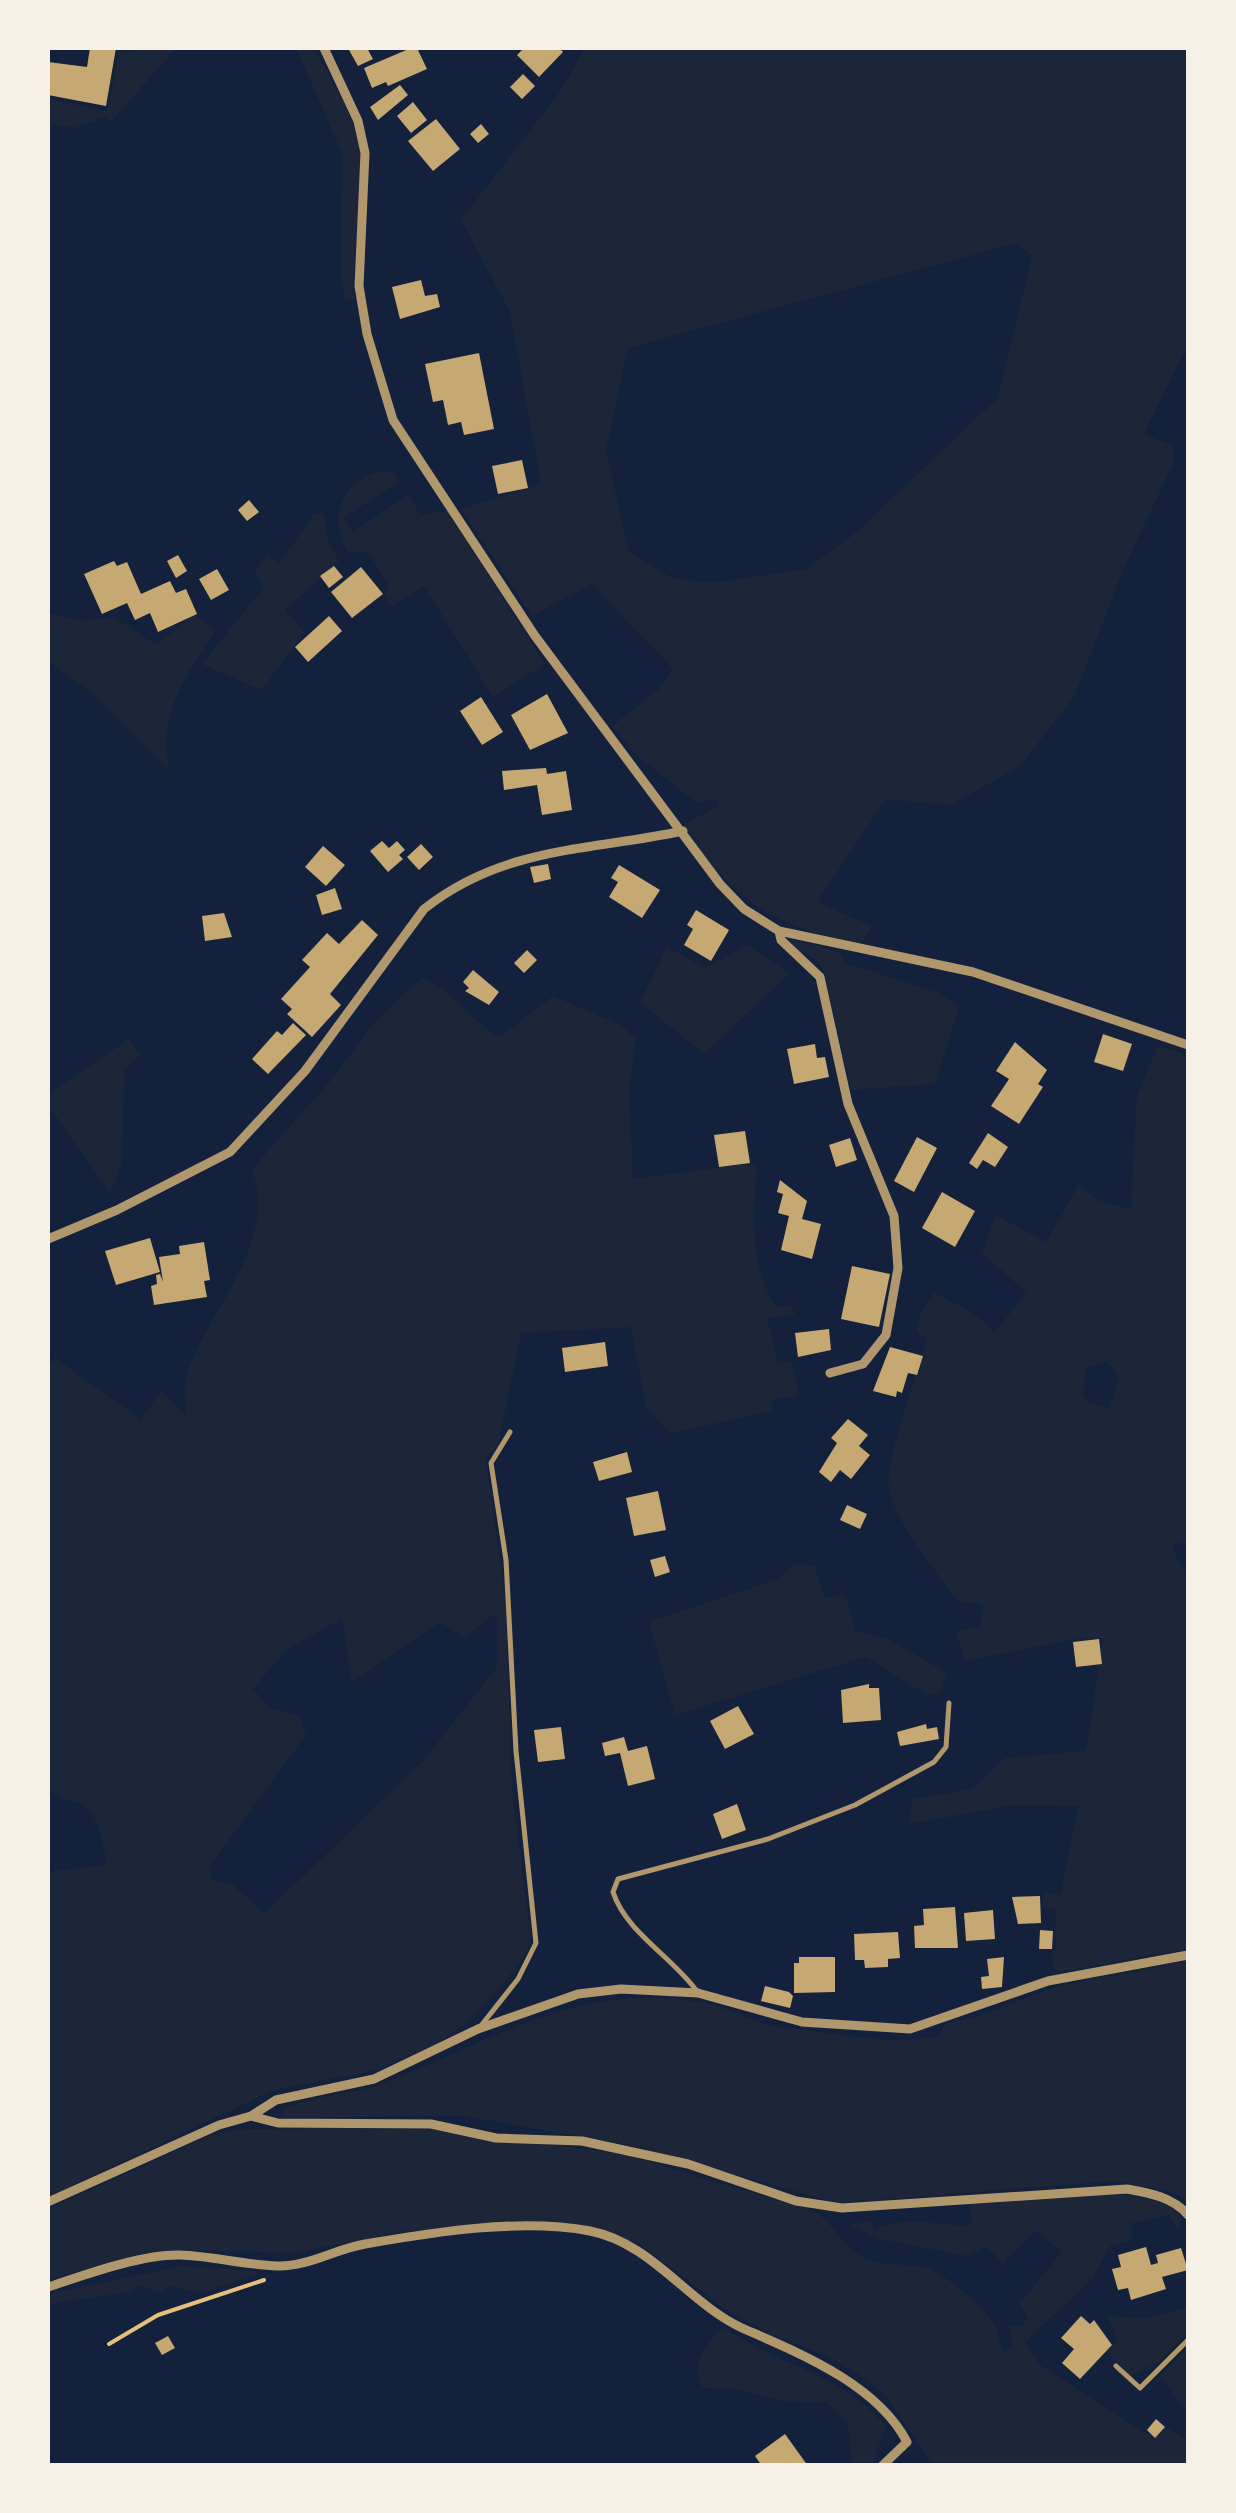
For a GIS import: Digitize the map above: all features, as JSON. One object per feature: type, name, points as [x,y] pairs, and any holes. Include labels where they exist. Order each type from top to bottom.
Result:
[{"type":"street","points":[[324,48],[358,121],[365,153],[359,286],[367,334],[393,420],[535,636],[703,863],[744,908],[779,931],[973,972],[1188,1044]]},
{"type":"street","points":[[48,1239],[117,1210],[230,1152],[305,1071],[424,909],[446,892],[474,874],[517,860],[682,831]]},
{"type":"street","points":[[779,931],[782,940],[820,978],[848,1104],[894,1216],[898,1268],[886,1335],[863,1364],[830,1374]]},
{"type":"street","points":[[48,2202],[219,2124],[251,2116],[276,2100],[374,2080],[478,2029],[578,1994],[621,1989],[698,1993],[802,2022],[864,2030],[910,2029],[1048,1981],[1188,1956]]},
{"type":"street","points":[[251,2116],[278,2124],[431,2124],[496,2138],[582,2141],[688,2164],[796,2201],[842,2208],[1127,2189],[1154,2194],[1181,2206],[1188,2215]]},
{"type":"street","points":[[48,2286],[174,2255],[278,2266],[313,2261],[361,2245],[446,2235],[524,2227],[592,2232],[641,2252],[738,2326],[790,2347],[896,2422],[907,2442],[882,2466]]},
{"type":"lane","points":[[478,2029],[518,1979],[536,1943],[516,1751],[506,1560],[491,1462],[510,1432]]},
{"type":"lane","points":[[698,1993],[667,1955],[620,1914],[613,1892],[618,1879],[768,1839],[855,1805],[934,1762],[946,1747],[949,1703]]},
{"type":"lane","points":[[1116,2366],[1140,2388],[1188,2340]]},
{"type":"path","points":[[109,2344],[158,2316],[266,2280],[278,2266]]},
{"type":"shaded area","points":[[132,48],[176,48],[110,123],[105,117],[74,128],[48,124],[48,88],[52,100],[107,111],[119,52],[130,52]]},
{"type":"shaded area","points":[[296,48],[313,48],[344,102],[357,137],[360,173],[354,299],[345,301],[341,279],[342,153]]},
{"type":"shaded area","points":[[585,48],[1188,48],[1188,344],[1144,434],[1174,446],[1173,464],[1123,570],[1074,697],[1019,767],[951,805],[886,799],[817,902],[872,926],[862,943],[780,919],[758,907],[719,873],[684,824],[720,805],[717,799],[697,803],[640,758],[612,726],[659,689],[673,669],[592,584],[532,616],[461,509],[541,484],[510,312],[461,220],[559,93]],"holes":[[[1017,243],[1032,256],[998,398],[853,535],[806,569],[711,583],[672,578],[629,552],[606,450],[628,348]]]},
{"type":"shaded area","points":[[393,472],[399,482],[343,518],[353,532],[408,495],[420,514],[448,511],[545,664],[493,697],[424,586],[392,606],[384,594],[389,587],[368,552],[348,552],[339,527],[342,502],[348,492],[367,476]]},
{"type":"shaded area","points":[[324,513],[328,542],[339,561],[285,610],[304,632],[262,690],[202,664],[263,588],[255,572],[267,555],[280,563],[314,514]]},
{"type":"shaded area","points":[[48,613],[81,621],[114,617],[156,645],[194,614],[215,631],[185,680],[171,714],[167,732],[170,771],[91,692],[48,661]]},
{"type":"shaded area","points":[[792,939],[841,953],[845,963],[939,993],[959,1007],[935,1084],[851,1090],[825,974],[819,962],[790,944]]},
{"type":"shaded area","points":[[747,945],[790,973],[704,1054],[640,1002],[667,947],[705,968]]},
{"type":"shaded area","points":[[422,978],[443,990],[500,1037],[553,996],[621,1025],[636,1039],[629,1091],[633,1179],[752,1163],[757,1170],[754,1222],[761,1275],[776,1307],[790,1305],[795,1315],[767,1318],[778,1363],[792,1361],[799,1396],[771,1400],[773,1411],[670,1433],[646,1407],[631,1327],[521,1333],[498,1445],[486,1459],[506,1608],[512,1789],[530,1932],[528,1951],[501,1987],[463,2026],[437,2043],[376,2070],[274,2090],[48,2197],[48,1872],[107,1865],[100,1832],[89,1809],[48,1788],[48,1365],[56,1359],[141,1419],[162,1390],[186,1416],[186,1377],[249,1250],[256,1224],[258,1197],[252,1169],[332,1079],[376,1020]],"holes":[[[493,1614],[497,1619],[497,1667],[424,1760],[264,1914],[232,1884],[212,1881],[209,1867],[306,1735],[299,1716],[270,1708],[253,1689],[287,1649],[342,1619],[352,1682],[440,1622],[465,1638]]]},
{"type":"shaded area","points":[[129,1039],[140,1055],[125,1070],[121,1166],[110,1193],[48,1105],[48,1094]]},
{"type":"shaded area","points":[[1158,1046],[1182,1053],[1188,1062],[1188,1541],[1172,1546],[1188,1581],[1188,1949],[1059,1972],[1053,1968],[1055,1908],[1043,1908],[1043,1893],[1061,1894],[1078,1806],[1012,1805],[910,1824],[912,1799],[973,1789],[1005,1758],[1086,1751],[1103,1639],[1082,1638],[966,1661],[956,1632],[981,1625],[983,1604],[958,1602],[900,1518],[889,1490],[889,1477],[896,1439],[927,1340],[917,1331],[919,1316],[934,1293],[970,1311],[995,1332],[1026,1293],[982,1252],[996,1215],[1046,1242],[1079,1184],[1097,1200],[1131,1209],[1137,1095]],"holes":[[[1107,1361],[1119,1377],[1109,1409],[1083,1396],[1086,1368]]]},
{"type":"shaded area","points":[[795,1563],[815,1567],[824,1597],[846,1596],[855,1631],[890,1640],[947,1673],[940,1694],[927,1695],[866,1657],[675,1715],[649,1622],[778,1579]]},
{"type":"shaded area","points":[[1188,1961],[1188,2200],[1168,2191],[1113,2181],[838,2203],[629,2145],[464,2116],[283,2117],[283,2109],[296,2104],[373,2086],[537,2019],[614,2000],[700,2002],[780,2027],[859,2037],[918,2039],[938,2037],[944,2024],[981,2015],[1057,1986]]},
{"type":"shaded area","points":[[239,2129],[444,2130],[627,2155],[813,2211],[865,2258],[928,2268],[948,2280],[993,2322],[1003,2351],[1012,2348],[1010,2326],[1021,2326],[1028,2319],[1020,2303],[1062,2252],[1035,2230],[1003,2264],[987,2247],[967,2256],[877,2238],[850,2225],[871,2221],[874,2231],[909,2222],[972,2225],[969,2203],[1049,2195],[1116,2194],[1168,2206],[1182,2219],[1177,2230],[1169,2215],[1132,2223],[1132,2240],[1110,2246],[1092,2279],[1025,2342],[1040,2365],[1142,2431],[1155,2436],[1168,2429],[1188,2440],[1188,2465],[933,2465],[885,2395],[867,2380],[831,2358],[768,2333],[724,2308],[640,2244],[569,2222],[406,2231],[294,2253],[165,2250],[48,2279],[48,2209],[212,2135]]},
{"type":"shaded area","points":[[181,2266],[255,2271],[257,2275],[201,2293],[167,2286],[160,2293],[141,2286],[130,2292],[48,2304],[48,2294]]},
{"type":"shaded area","points":[[1188,2307],[1187,2333],[1158,2363],[1130,2376],[1107,2352],[1118,2340],[1107,2315],[1144,2319]]},
{"type":"shaded area","points":[[722,2327],[828,2381],[868,2408],[886,2426],[872,2465],[852,2465],[848,2423],[826,2402],[780,2401],[735,2389],[703,2388],[699,2363]]},
{"type":"shaded area","points":[[1188,2347],[1188,2407],[1182,2406],[1160,2376]]},
{"type":"building","points":[[90,48],[116,48],[106,106],[48,95],[48,62],[87,67]]},
{"type":"building","points":[[367,48],[373,59],[358,66],[349,50]]},
{"type":"building","points":[[417,48],[427,69],[388,86],[386,82],[372,88],[364,68]]},
{"type":"building","points":[[524,48],[559,48],[563,52],[539,77],[517,55]]},
{"type":"building","points":[[523,74],[535,86],[522,99],[510,87]]},
{"type":"building","points":[[400,85],[408,95],[378,120],[370,107]]},
{"type":"building","points":[[413,102],[427,120],[411,133],[397,116]]},
{"type":"building","points":[[436,119],[460,149],[433,171],[408,141]]},
{"type":"building","points":[[481,124],[489,134],[478,143],[470,134]]},
{"type":"building","points":[[421,280],[425,296],[437,294],[440,307],[400,319],[392,287]]},
{"type":"building","points":[[479,353],[494,429],[464,435],[461,422],[448,425],[443,400],[433,402],[425,364]]},
{"type":"building","points":[[522,460],[528,488],[498,494],[492,466]]},
{"type":"building","points":[[249,500],[259,512],[247,521],[238,510]]},
{"type":"building","points":[[178,555],[187,571],[176,578],[167,561]]},
{"type":"building","points":[[114,561],[117,566],[127,562],[141,594],[170,581],[176,593],[186,589],[197,614],[158,632],[150,613],[135,620],[127,603],[102,614],[84,574]]},
{"type":"building","points":[[334,566],[343,577],[329,588],[320,576]]},
{"type":"building","points":[[361,567],[383,594],[352,618],[331,592]]},
{"type":"building","points":[[217,569],[229,590],[211,600],[199,579]]},
{"type":"building","points":[[329,616],[342,631],[308,662],[295,647]]},
{"type":"building","points":[[547,694],[568,733],[530,750],[511,715]]},
{"type":"building","points":[[481,697],[503,732],[482,745],[460,711]]},
{"type":"building","points":[[546,768],[547,774],[566,771],[572,810],[542,815],[537,785],[504,790],[502,771]]},
{"type":"building","points":[[382,841],[389,848],[397,841],[405,850],[399,855],[403,859],[388,872],[370,851]]},
{"type":"building","points":[[421,844],[433,857],[419,870],[407,857]]},
{"type":"building","points":[[323,846],[345,865],[326,886],[305,867]]},
{"type":"building","points":[[548,864],[551,879],[534,883],[530,867]]},
{"type":"building","points":[[619,865],[660,890],[642,918],[609,897],[618,882],[611,878]]},
{"type":"building","points":[[335,888],[342,909],[322,915],[316,895]]},
{"type":"building","points":[[696,910],[729,930],[711,961],[684,945],[693,929],[687,925]]},
{"type":"building","points":[[224,913],[232,937],[205,941],[202,916]]},
{"type":"building","points":[[362,920],[378,935],[330,994],[341,1005],[312,1037],[287,1014],[292,1009],[281,999],[310,967],[302,960],[327,933],[339,944]]},
{"type":"building","points":[[527,950],[537,960],[524,973],[514,963]]},
{"type":"building","points":[[473,970],[499,992],[489,1005],[465,991],[469,988],[463,982]]},
{"type":"building","points":[[293,1023],[306,1035],[268,1074],[252,1059],[277,1031],[282,1035]]},
{"type":"building","points":[[1103,1034],[1132,1044],[1123,1071],[1094,1062]]},
{"type":"building","points":[[1015,1042],[1047,1070],[1038,1084],[1043,1087],[1019,1124],[991,1106],[1009,1079],[996,1071]]},
{"type":"building","points":[[815,1044],[817,1058],[825,1057],[829,1077],[794,1084],[787,1049]]},
{"type":"building","points":[[745,1131],[750,1163],[719,1167],[714,1135]]},
{"type":"building","points":[[988,1133],[1008,1147],[995,1167],[983,1160],[977,1169],[969,1163]]},
{"type":"building","points":[[917,1137],[937,1148],[914,1192],[894,1181]]},
{"type":"building","points":[[850,1138],[857,1160],[836,1167],[829,1145]]},
{"type":"building","points":[[780,1180],[807,1201],[802,1219],[821,1224],[812,1259],[781,1250],[789,1216],[778,1213],[783,1194],[777,1192]]},
{"type":"building","points":[[942,1192],[975,1211],[955,1247],[922,1228]]},
{"type":"building","points":[[150,1238],[160,1272],[116,1285],[105,1251]]},
{"type":"building","points":[[204,1242],[210,1280],[204,1281],[207,1297],[154,1305],[151,1286],[157,1284],[156,1275],[160,1274],[163,1282],[159,1257],[180,1254],[179,1246]]},
{"type":"building","points":[[852,1266],[890,1274],[879,1327],[841,1319]]},
{"type":"building","points":[[829,1329],[831,1350],[798,1357],[795,1333]]},
{"type":"building","points":[[605,1342],[608,1366],[565,1372],[562,1348]]},
{"type":"building","points":[[890,1347],[923,1356],[917,1375],[908,1373],[902,1393],[897,1391],[896,1397],[873,1391]]},
{"type":"building","points":[[848,1419],[868,1435],[859,1446],[870,1455],[851,1479],[840,1470],[831,1482],[819,1472],[837,1443],[831,1438]]},
{"type":"building","points":[[627,1452],[632,1472],[599,1481],[593,1462]]},
{"type":"building","points":[[658,1491],[666,1530],[634,1536],[626,1498]]},
{"type":"building","points":[[847,1505],[867,1514],[860,1529],[840,1520]]},
{"type":"building","points":[[665,1556],[670,1572],[655,1577],[650,1560]]},
{"type":"building","points":[[1099,1639],[1102,1664],[1076,1667],[1073,1642]]},
{"type":"building","points":[[869,1684],[869,1688],[879,1688],[881,1720],[843,1723],[841,1690]]},
{"type":"building","points":[[738,1706],[754,1734],[725,1749],[710,1721]]},
{"type":"building","points":[[926,1724],[927,1729],[937,1727],[939,1739],[900,1746],[897,1732]]},
{"type":"building","points":[[561,1727],[565,1759],[538,1762],[534,1730]]},
{"type":"building","points":[[624,1737],[628,1751],[647,1746],[655,1779],[628,1786],[620,1753],[605,1756],[602,1743]]},
{"type":"building","points":[[737,1804],[746,1830],[722,1839],[713,1814]]},
{"type":"building","points":[[1040,1896],[1041,1923],[1018,1924],[1012,1897]]},
{"type":"building","points":[[955,1907],[958,1948],[915,1948],[914,1926],[924,1925],[923,1909]]},
{"type":"building","points":[[993,1910],[995,1939],[966,1941],[964,1913]]},
{"type":"building","points":[[1040,1930],[1053,1931],[1052,1949],[1039,1949]]},
{"type":"building","points":[[898,1932],[900,1958],[888,1959],[888,1967],[865,1968],[864,1960],[855,1960],[854,1934]]},
{"type":"building","points":[[799,1957],[835,1957],[835,1992],[794,1993],[794,1963],[799,1963]]},
{"type":"building","points":[[1004,1957],[1002,1987],[982,1989],[981,1977],[989,1976],[987,1959]]},
{"type":"building","points":[[765,1986],[789,1992],[793,1996],[790,2008],[761,2001]]},
{"type":"building","points":[[1146,2247],[1151,2265],[1158,2263],[1156,2255],[1181,2248],[1188,2270],[1162,2277],[1166,2289],[1131,2300],[1128,2288],[1118,2290],[1112,2269],[1121,2267],[1118,2255]]},
{"type":"building","points":[[1081,2316],[1090,2324],[1094,2320],[1112,2345],[1080,2379],[1062,2363],[1074,2349],[1061,2338]]},
{"type":"building","points":[[168,2336],[175,2348],[162,2355],[155,2343]]},
{"type":"building","points":[[1156,2419],[1165,2427],[1155,2438],[1147,2430]]},
{"type":"building","points":[[785,2434],[808,2466],[762,2466],[755,2456]]}]
